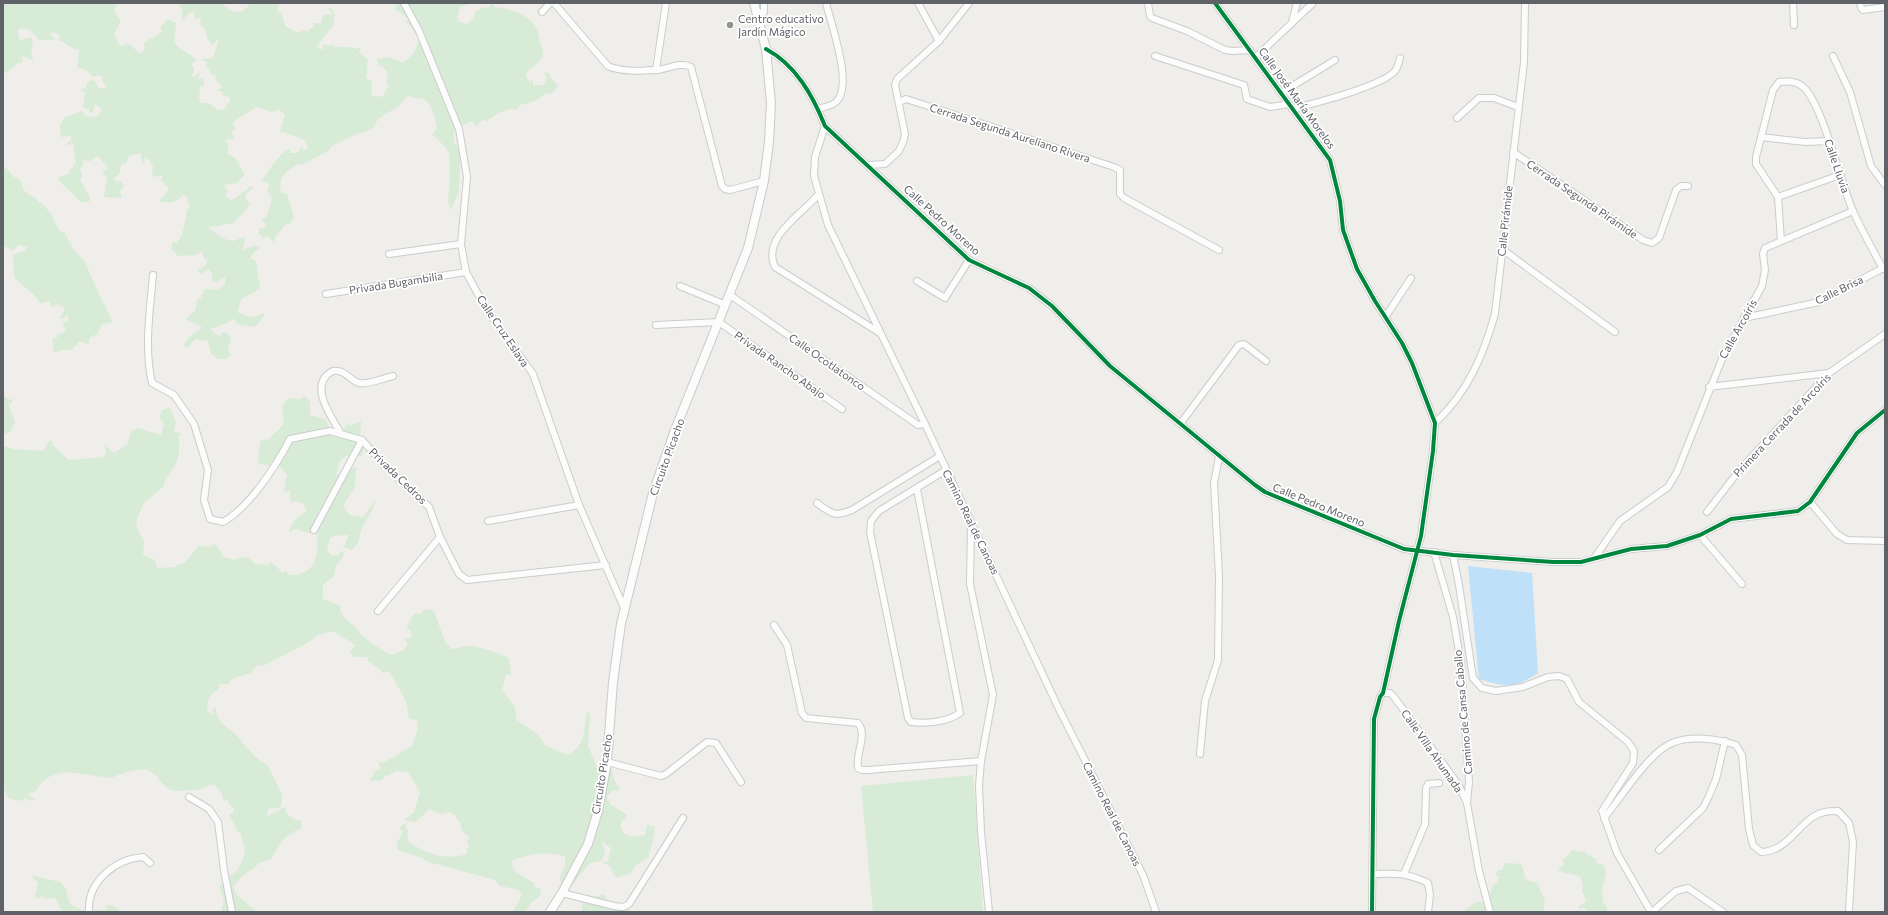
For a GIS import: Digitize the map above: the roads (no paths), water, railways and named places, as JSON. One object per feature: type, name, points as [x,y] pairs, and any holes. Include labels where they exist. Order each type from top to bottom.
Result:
[{"type":"main road","name":"Circuito Picacho","points":[[550,912],[562,893],[588,844],[598,811],[607,762],[613,682],[624,608],[653,493],[676,430],[748,248],[764,181],[771,122],[771,103],[766,49],[754,3]]},
{"type":"street","name":"Calle Cruz Eslava","points":[[404,3],[419,31],[459,129],[467,177],[461,244],[466,272],[486,309],[533,374],[579,505],[624,608]]},
{"type":"street","points":[[542,12],[550,3]]},
{"type":"street","points":[[554,3],[608,66],[616,70],[656,70],[688,65],[691,67],[722,186],[725,189],[730,190],[764,181]]},
{"type":"street","points":[[656,70],[666,3]]},
{"type":"street","points":[[757,14],[764,12],[764,3]]},
{"type":"street","points":[[818,109],[835,104],[841,96],[843,74],[826,3]]},
{"type":"street","points":[[918,3],[939,40]]},
{"type":"street","points":[[868,165],[885,164],[899,151],[905,134],[895,85],[897,79],[939,40],[969,3]]},
{"type":"street","points":[[1148,3],[1150,16],[1152,18],[1187,31],[1225,50],[1250,50]]},
{"type":"street","name":"Calle José María Morelos","points":[[1215,3],[1330,160],[1340,201],[1343,230],[1356,269],[1386,316],[1412,363],[1435,423],[1433,451],[1418,550],[1398,621],[1383,693],[1380,697],[1374,719],[1374,874],[1372,912]]},
{"type":"street","points":[[1292,22],[1297,3]]},
{"type":"street","points":[[1256,57],[1313,3]]},
{"type":"street","name":"Calle Pirámide","points":[[1435,423],[1458,399],[1486,346],[1494,314],[1524,62],[1525,3]]},
{"type":"street","points":[[1793,3],[1794,26]]},
{"type":"street","points":[[1860,3],[1863,10],[1885,7]]},
{"type":"street","name":"Calle Pedro Moreno","points":[[766,49],[780,57],[793,69],[818,109],[825,126],[969,260],[1028,288],[1052,306],[1110,366],[1219,457],[1265,492],[1397,546],[1453,556],[1553,562],[1581,562],[1595,557],[1631,549],[1667,546],[1700,535],[1731,519],[1798,511],[1810,502],[1857,433],[1885,410]]},
{"type":"street","points":[[1155,56],[1244,85],[1246,99],[1270,107],[1291,107],[1328,99],[1375,83],[1392,73],[1398,67],[1400,58]]},
{"type":"street","points":[[1833,56],[1850,92],[1871,166],[1884,182]]},
{"type":"street","points":[[1281,93],[1335,60]]},
{"type":"street","name":"Calle Lluvia","points":[[1761,137],[1769,100],[1773,90],[1779,82],[1790,81],[1802,86],[1813,100],[1853,211],[1884,268]]},
{"type":"street","points":[[1457,118],[1479,98],[1494,98],[1518,107]]},
{"type":"street","name":"Cerrada Segunda Aureliano Rivera","points":[[899,102],[906,100],[928,106],[1120,170],[1120,194],[1124,198],[1219,250]]},
{"type":"street","name":"Camino Real de Canoas","points":[[825,126],[818,142],[815,157],[814,176],[828,225],[925,424],[1058,708],[1143,876],[1156,912]]},
{"type":"street","points":[[1829,141],[1805,142],[1761,137],[1756,157],[1756,164],[1778,197],[1782,241],[1853,211]]},
{"type":"street","name":"Cerrada Segunda Pirámide","points":[[1513,152],[1643,240],[1652,243],[1659,238],[1676,190],[1680,186],[1688,186]]},
{"type":"street","points":[[1778,197],[1840,176]]},
{"type":"street","points":[[819,194],[788,223],[772,248],[771,259],[775,267],[880,334]]},
{"type":"street","name":"Calle Arcoíris","points":[[1595,557],[1620,521],[1668,487],[1677,472],[1709,387],[1722,358],[1762,286],[1765,270],[1763,254],[1765,248],[1782,241]]},
{"type":"street","points":[[389,254],[461,244]]},
{"type":"street","points":[[1502,249],[1615,332]]},
{"type":"street","points":[[916,281],[946,298],[969,260]]},
{"type":"street","name":"Calle Brisa","points":[[1744,318],[1819,302],[1884,268]]},
{"type":"street","name":"Privada Bugambilia","points":[[326,294],[466,272]]},
{"type":"street","name":"Privada Cedros","points":[[153,275],[149,331],[149,369],[152,383],[174,396],[194,424],[208,470],[204,500],[210,518],[223,522],[235,516],[276,466],[290,439],[330,431],[362,440],[384,465],[429,507],[440,537],[459,574],[467,580],[606,565]]},
{"type":"street","points":[[1386,316],[1411,278]]},
{"type":"street","points":[[680,286],[726,305]]},
{"type":"street","name":"Calle Ocotlatonco","points":[[730,295],[918,425],[925,424]]},
{"type":"street","points":[[656,325],[719,322]]},
{"type":"street","name":"Privada Rancho Abajo","points":[[719,322],[842,409]]},
{"type":"street","name":"Primera Cerrada de Arcoíris","points":[[1706,512],[1738,472],[1829,373],[1885,334]]},
{"type":"street","points":[[1180,424],[1239,345],[1244,344],[1266,361]]},
{"type":"street","points":[[341,434],[321,394],[321,386],[324,378],[330,372],[337,370],[344,372],[358,383],[393,376]]},
{"type":"street","points":[[1709,387],[1829,373]]},
{"type":"street","points":[[314,530],[362,440]]},
{"type":"street","points":[[817,503],[831,514],[840,515],[852,510],[940,456]]},
{"type":"street","points":[[1200,754],[1205,701],[1218,660],[1219,576],[1214,483],[1219,457]]},
{"type":"street","points":[[917,489],[960,713],[951,719],[919,723],[911,722],[908,718],[870,532],[871,520],[879,511],[946,470]]},
{"type":"street","points":[[1810,502],[1837,534],[1847,540],[1885,541]]},
{"type":"street","points":[[488,521],[579,505]]},
{"type":"street","points":[[971,521],[970,584],[993,695],[981,761],[979,786],[980,832],[990,912]]},
{"type":"street","points":[[1700,535],[1742,584]]},
{"type":"street","points":[[378,611],[440,537]]},
{"type":"street","name":"Camino de Cansa Caballo","points":[[1434,552],[1453,617],[1461,663],[1469,782],[1467,803]]},
{"type":"street","points":[[1453,556],[1459,585],[1473,678],[1482,688],[1496,691],[1523,687],[1548,676],[1559,676],[1567,679],[1579,702],[1628,742],[1634,751],[1633,763],[1602,811],[1617,853],[1651,912],[1676,891],[1688,888],[1723,912]]},
{"type":"street","points":[[774,625],[787,645],[802,713],[806,718],[858,723],[861,726],[862,738],[857,763],[858,768],[868,770],[981,761]]},
{"type":"street","name":"Calle Villa Ahumada","points":[[1383,693],[1390,693],[1394,696],[1458,784],[1467,803],[1479,871],[1490,912]]},
{"type":"street","points":[[1604,818],[1655,755],[1672,743],[1694,738],[1725,741],[1736,745],[1742,755],[1749,829],[1753,845],[1761,852],[1772,852],[1788,840],[1808,821],[1824,812],[1838,812],[1849,823],[1852,842],[1849,912]]},
{"type":"street","points":[[1659,850],[1703,808],[1716,779],[1725,741]]},
{"type":"street","points":[[607,762],[661,776],[666,774],[707,742],[712,742],[716,743],[741,782]]},
{"type":"street","points":[[1404,874],[1425,824],[1426,788],[1428,784],[1440,783]]},
{"type":"street","points":[[189,797],[209,809],[218,822],[224,870],[232,912]]},
{"type":"street","points":[[562,893],[614,906],[623,907],[628,904],[683,818]]},
{"type":"street","points":[[89,912],[88,904],[94,887],[106,872],[116,865],[137,858],[144,857],[150,863]]},
{"type":"street","points":[[1374,874],[1404,874],[1414,876],[1428,884],[1430,895],[1428,912]]},
{"type":"water","points":[[1468,566],[1532,573],[1538,673],[1523,682],[1503,685],[1479,679]]},
{"type":"place","name":"Centro educativo Jardín Mágico","points":[[730,25]]}]
